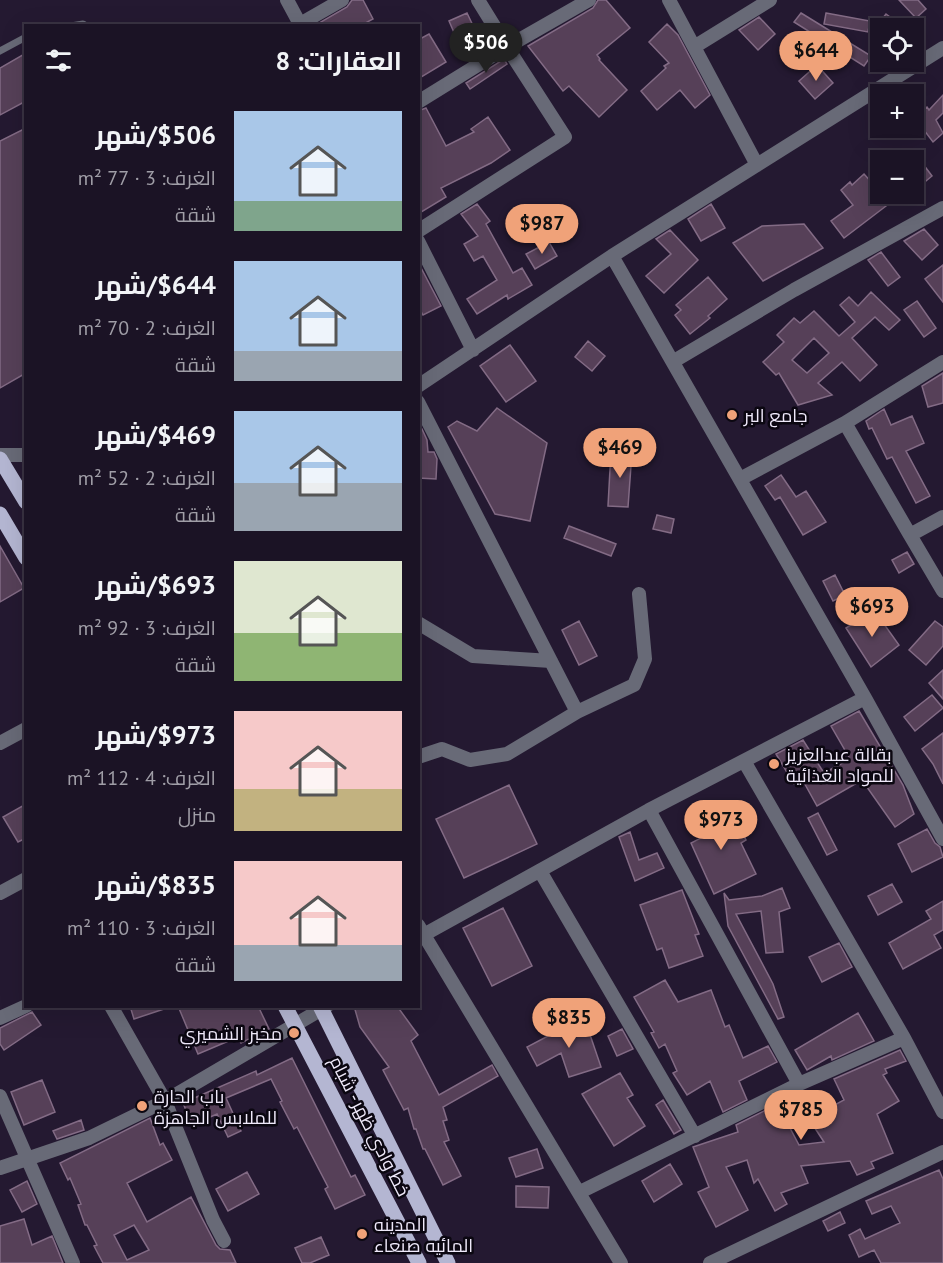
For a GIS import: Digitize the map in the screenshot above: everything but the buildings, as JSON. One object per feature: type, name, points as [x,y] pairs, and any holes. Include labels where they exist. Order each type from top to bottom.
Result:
[{"type":"main road","points":[[0,457],[24,499]]},
{"type":"main road","points":[[0,514],[24,555]]},
{"type":"main road","name":"خط وادي ظهر - شبام","points":[[286,1008],[418,1263]]},
{"type":"main road","name":"خط وادي ظهر - شبام","points":[[323,1008],[448,1263]]},
{"type":"street","points":[[286,0],[299,24]]},
{"type":"street","points":[[302,24],[342,0]]},
{"type":"street","points":[[420,230],[565,137],[478,0]]},
{"type":"street","points":[[420,101],[589,0]]},
{"type":"street","points":[[669,0],[757,165]]},
{"type":"street","points":[[694,47],[770,0]]},
{"type":"street","points":[[420,385],[612,256],[943,48]]},
{"type":"street","points":[[674,361],[794,290],[943,208]]},
{"type":"street","points":[[420,245],[472,350]]},
{"type":"street","points":[[612,256],[674,361],[943,839]]},
{"type":"street","points":[[740,479],[845,423],[943,362]]},
{"type":"street","points":[[420,406],[577,712]]},
{"type":"street","points":[[845,423],[943,591]]},
{"type":"street","points":[[0,457],[24,455]]},
{"type":"street","points":[[910,535],[943,517]]},
{"type":"street","points":[[420,756],[442,749],[470,760],[507,754],[577,712],[634,684],[645,659],[639,594]]},
{"type":"street","points":[[420,624],[473,656],[551,661]]},
{"type":"street","points":[[621,1263],[580,1192],[420,932],[540,871],[649,810],[865,698]]},
{"type":"street","points":[[0,743],[24,730]]},
{"type":"street","points":[[744,761],[904,1038],[943,1112]]},
{"type":"street","points":[[649,810],[799,1084]]},
{"type":"street","points":[[540,871],[695,1136]]},
{"type":"street","points":[[0,893],[24,880]]},
{"type":"street","points":[[0,1018],[24,1007]]},
{"type":"street","points":[[112,1008],[165,1101],[213,1220],[224,1241]]},
{"type":"street","points":[[0,1168],[89,1138],[165,1101],[323,1008]]},
{"type":"street","points":[[580,1192],[799,1084],[904,1038]]},
{"type":"street","points":[[0,1096],[73,1263]]},
{"type":"street","points":[[710,1263],[943,1152]]},
{"type":"lane","points":[[0,51],[24,38]]},
{"type":"place","name":"جامع البر","points":[[732,415]]},
{"type":"place","name":"بقالة عبدالعزيز للمواد الغذائية","points":[[774,764]]},
{"type":"place","name":"مخبز الشميري","points":[[294,1033]]},
{"type":"place","name":"باب الحارة للملابس الجاهزة","points":[[142,1106]]},
{"type":"place","name":"المدينه المائيه صنعاء","points":[[362,1234]]}]
